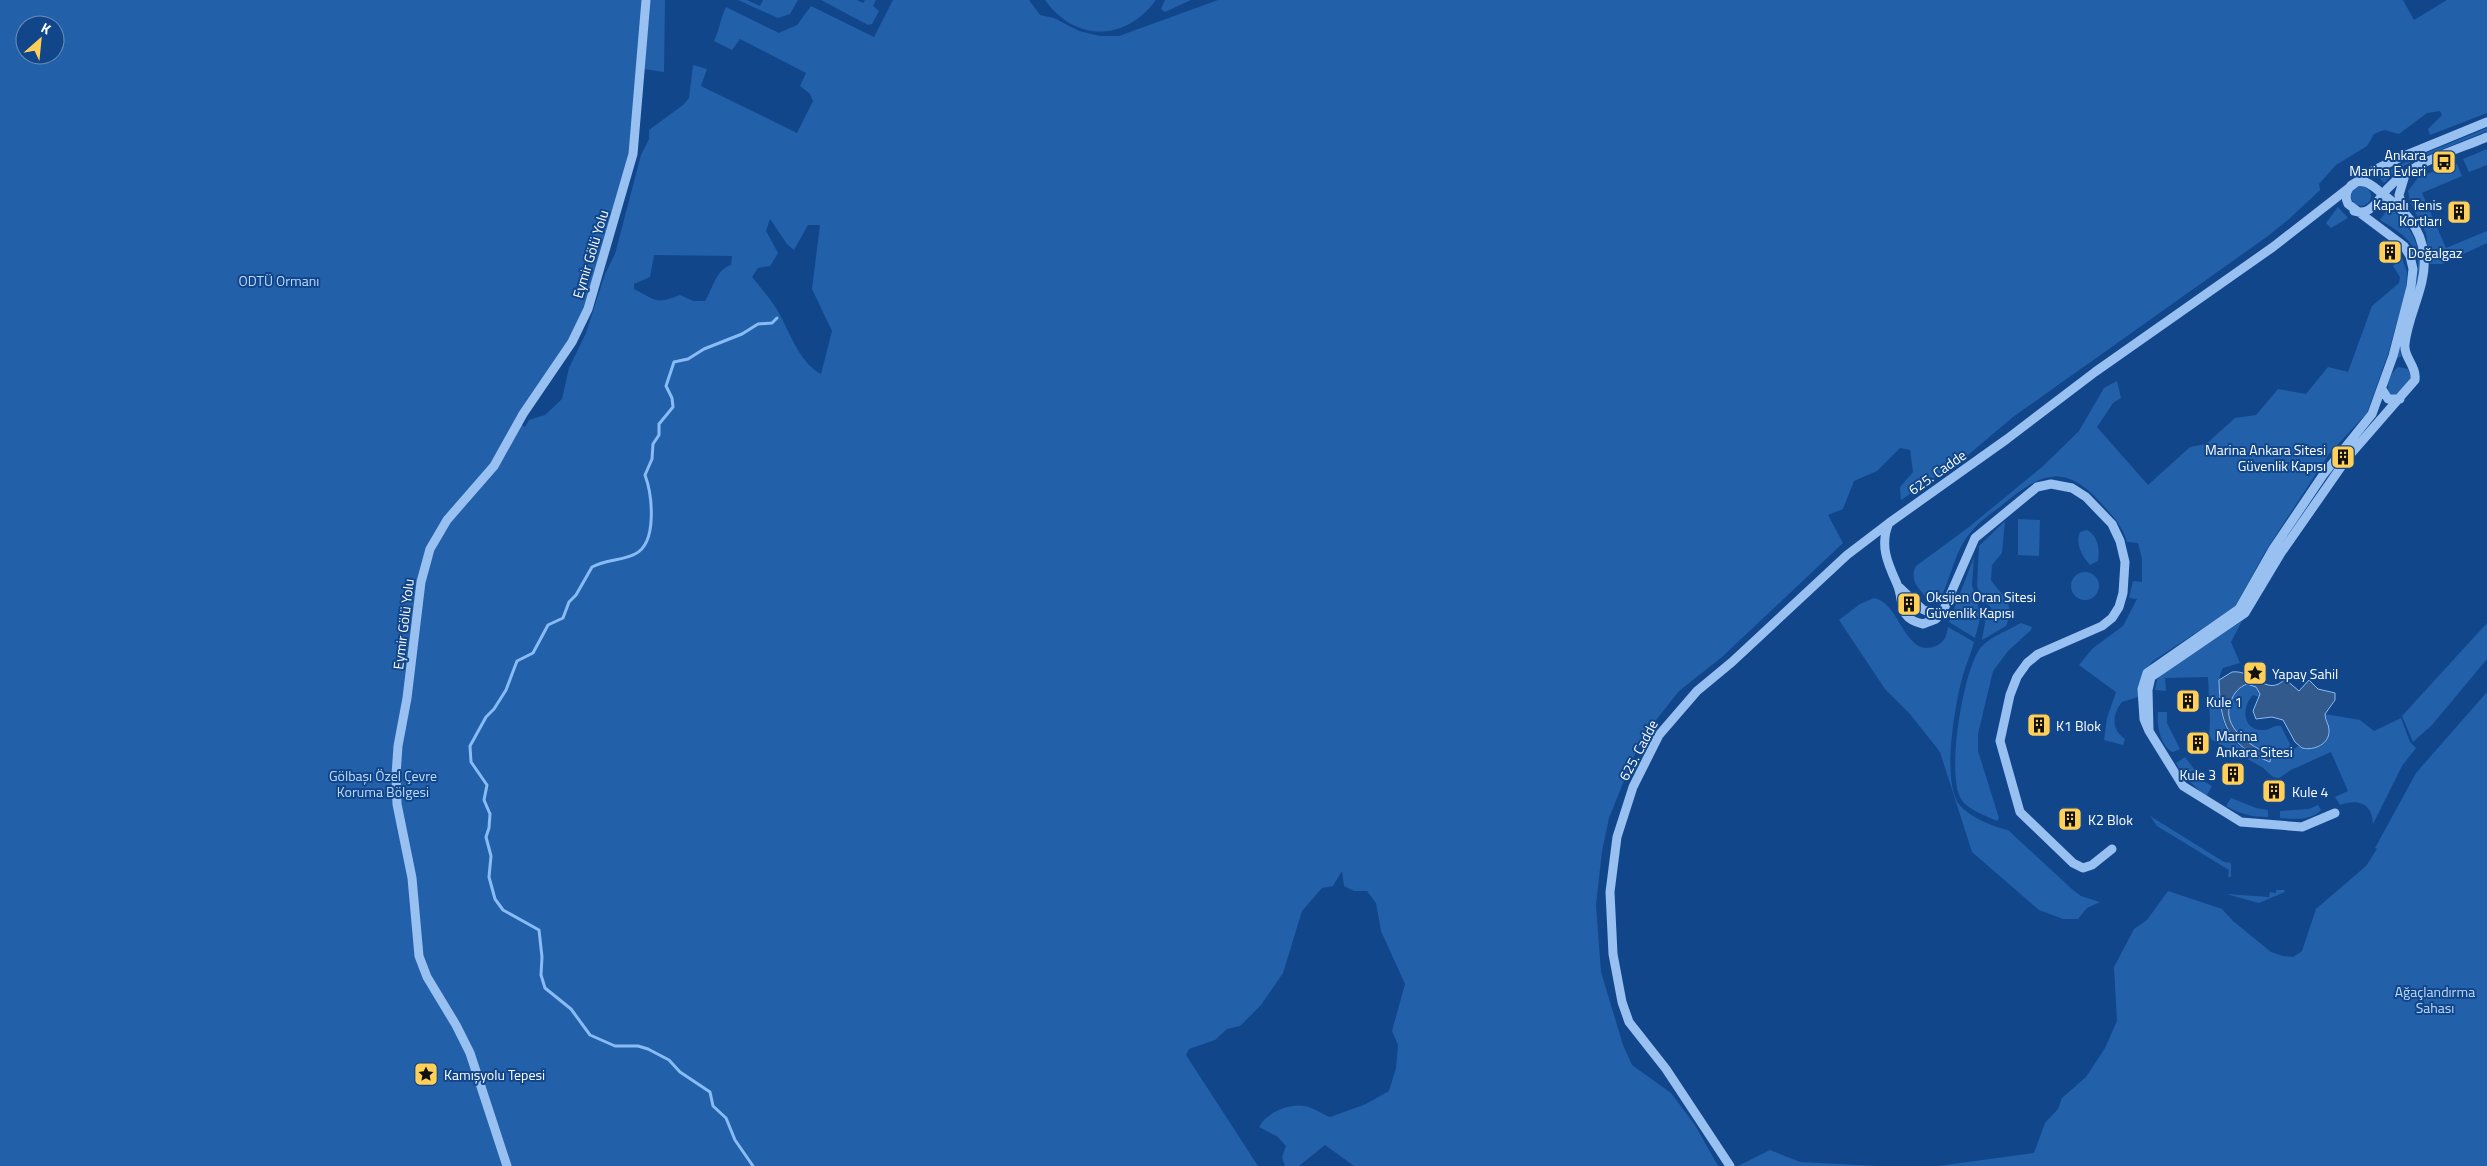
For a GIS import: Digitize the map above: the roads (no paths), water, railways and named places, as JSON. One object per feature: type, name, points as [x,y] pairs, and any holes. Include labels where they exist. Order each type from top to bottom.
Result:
[{"type":"street","name":"Eymir Gölü Yolu","points":[[507,1166],[470,1053],[456,1025],[426,977],[419,956],[412,878],[397,804],[397,754],[407,698],[419,590],[430,549],[447,520],[494,466],[523,414],[572,342],[588,309],[633,154],[646,0]]},
{"type":"street","name":"625. Cadde","points":[[1730,1166],[1666,1069],[1629,1022],[1622,1002],[1613,954],[1610,892],[1617,837],[1623,813],[1642,766],[1659,735],[1676,712],[1697,691],[1732,662],[1847,555],[1889,523],[2007,439],[2095,372],[2286,237],[2350,186],[2385,163],[2487,122]]},
{"type":"street","points":[[2148,731],[2148,690],[2151,677],[2245,613],[2281,553],[2348,457],[2415,380],[2412,365],[2404,347],[2424,272],[2424,256],[2418,233],[2403,210],[2383,194],[2363,182],[2350,186],[2346,197],[2352,210],[2361,213],[2369,210],[2383,194],[2408,171],[2487,137]]},
{"type":"street","points":[[2403,210],[2399,190],[2402,179],[2408,171]]},
{"type":"street","points":[[2328,204],[2337,202],[2352,210],[2401,243],[2408,252],[2412,263],[2411,287],[2382,389],[2369,419],[2340,451],[2323,475],[2273,549],[2239,609],[2152,669],[2144,677],[2142,689],[2143,711],[2148,731],[2183,786],[2241,822],[2302,827],[2335,813]]},
{"type":"street","points":[[2389,368],[2402,362],[2412,365]]},
{"type":"street","points":[[2382,389],[2388,399],[2396,401],[2400,399]]},
{"type":"street","points":[[1889,523],[1885,535],[1886,555],[1898,586],[1902,609],[1911,618],[1924,624],[1936,619],[1944,609],[1974,538],[2037,487],[2058,484],[2072,488],[2086,497],[2112,524],[2120,541],[2125,562],[2124,594],[2119,607],[2112,618],[2102,626],[2038,654],[2027,663],[2011,690],[2000,740],[2017,807],[2026,818],[2073,863],[2083,868],[2092,865],[2112,849]]},
{"type":"street","points":[[1898,586],[1930,614],[1936,614],[1944,609]]},
{"type":"waterway","points":[[753,1166],[735,1140],[726,1118],[713,1106],[710,1092],[680,1072],[669,1060],[648,1049],[638,1046],[615,1046],[590,1035],[571,1009],[545,988],[541,975],[542,957],[539,930],[503,910],[495,899],[489,877],[491,856],[486,837],[490,814],[484,800],[487,785],[471,762],[470,746],[486,717],[494,709],[506,690],[517,661],[533,653],[548,625],[563,618],[569,602],[576,595],[592,567],[635,554],[647,540],[650,529],[651,505],[645,475],[652,459],[653,444],[659,435],[659,424],[673,407],[672,398],[666,386],[674,362],[688,359],[704,349],[742,334],[758,324],[772,323],[777,318]]},
{"type":"place","name":"Ankara Marina Evleri","points":[[2444,162]]},
{"type":"place","name":"Kapalı Tenis Kortları","points":[[2459,212]]},
{"type":"place","name":"Doğalgaz","points":[[2390,252]]},
{"type":"place","name":"Marina Ankara Sitesi Güvenlik Kapısı","points":[[2343,457]]},
{"type":"place","name":"Oksijen Oran Sitesi Güvenlik Kapısı","points":[[1909,604]]},
{"type":"place","name":"Yapay Sahil","points":[[2255,673]]},
{"type":"place","name":"Kule 1","points":[[2188,701]]},
{"type":"place","name":"K1 Blok","points":[[2039,725]]},
{"type":"place","name":"Marina Ankara Sitesi","points":[[2198,743]]},
{"type":"place","name":"Kule 3","points":[[2233,774]]},
{"type":"place","name":"Kule 4","points":[[2274,791]]},
{"type":"place","name":"K2 Blok","points":[[2070,819]]},
{"type":"place","name":"Kamışyolu Tepesi","points":[[426,1074]]},
{"type":"park label","name":"ODTÜ Ormanı","points":[[279,280]]},
{"type":"park label","name":"Gölbaşı Özel Çevre Koruma Bölgesi","points":[[383,784]]},
{"type":"park label","name":"Ağaçlandırma Sahası","points":[[2435,1000]]}]
